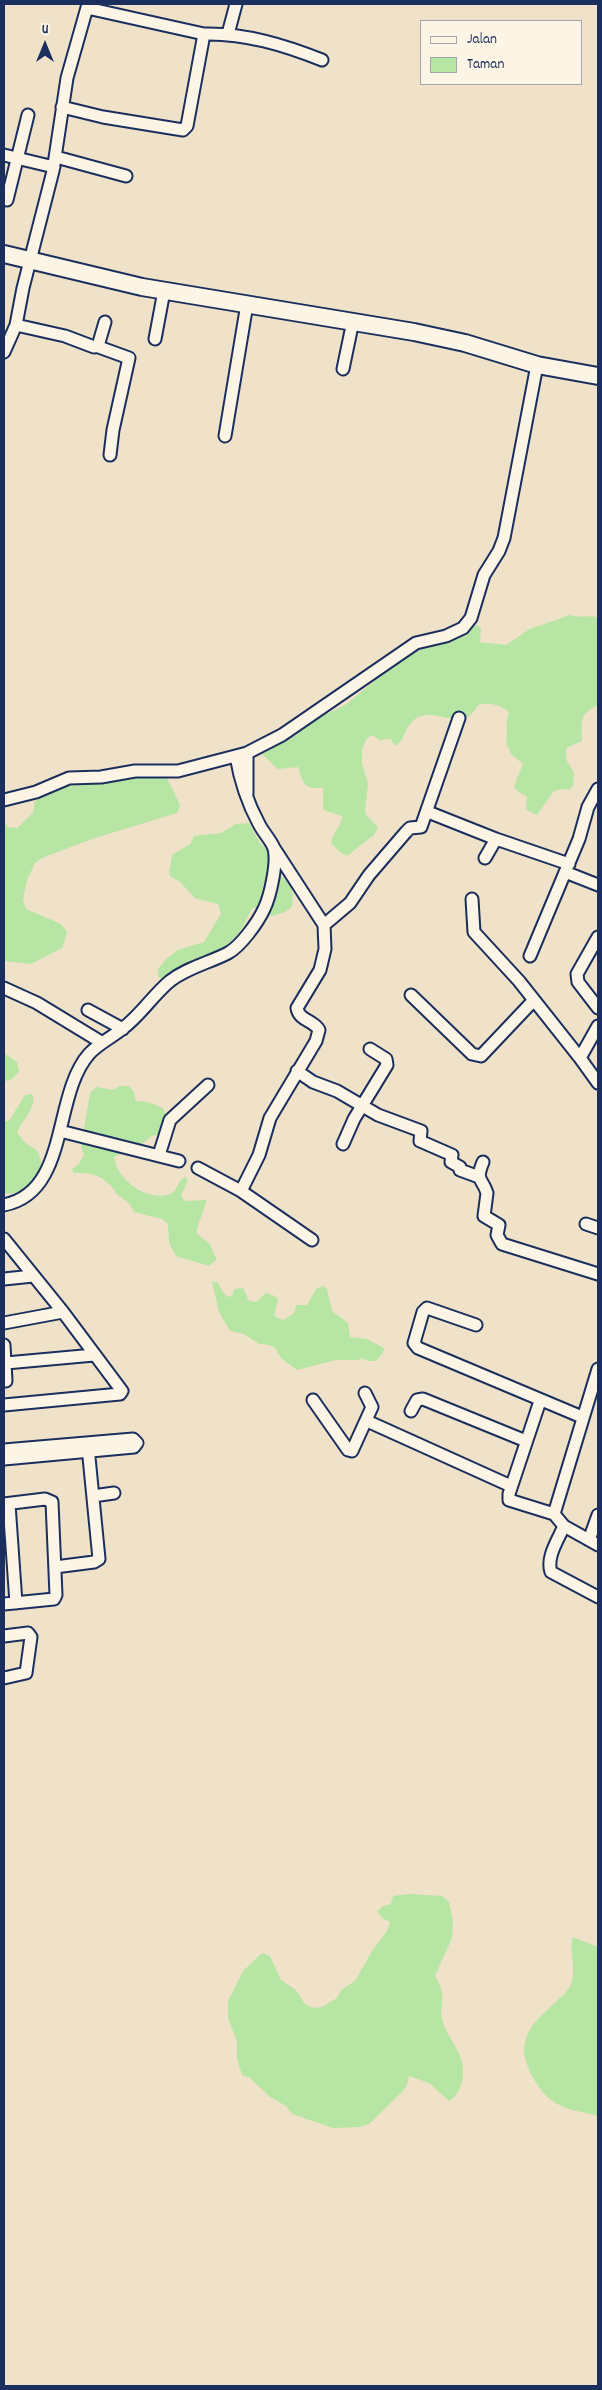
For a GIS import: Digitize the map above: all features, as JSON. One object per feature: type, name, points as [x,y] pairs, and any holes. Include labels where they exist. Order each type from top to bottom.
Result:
[{"type":"street","points":[[228,34],[236,4]]},
{"type":"street","points":[[4,352],[16,325],[30,260],[55,162],[67,78],[88,6],[204,34],[228,34],[296,50],[322,60]]},
{"type":"street","points":[[62,107],[102,117],[184,130],[204,34]]},
{"type":"street","points":[[7,200],[28,116]]},
{"type":"street","points":[[4,155],[16,159],[55,162],[126,176]]},
{"type":"street","points":[[4,254],[164,291],[353,321],[464,343],[538,365],[598,376]]},
{"type":"street","points":[[154,340],[164,291]]},
{"type":"street","points":[[225,436],[247,304]]},
{"type":"street","points":[[343,369],[353,321]]},
{"type":"street","points":[[96,346],[98,346],[105,322]]},
{"type":"street","points":[[16,325],[96,346],[129,358],[113,430],[110,454]]},
{"type":"street","points":[[4,800],[36,792],[69,778],[100,777],[135,770],[178,771],[242,760],[282,735],[416,643],[446,636],[463,628],[471,618],[484,574],[499,552],[504,538],[520,466],[538,365]]},
{"type":"street","points":[[324,925],[350,903],[369,875],[406,832],[410,828],[421,827],[428,812],[459,718]]},
{"type":"street","points":[[241,1191],[259,1155],[270,1118],[316,1041],[319,1030],[315,1025],[303,1019],[298,1013],[298,1008],[320,970],[325,949],[324,925],[260,826],[247,798],[242,760]]},
{"type":"street","points":[[530,956],[567,868],[588,807],[598,789]]},
{"type":"street","points":[[428,812],[567,868],[598,885]]},
{"type":"street","points":[[485,858],[496,839]]},
{"type":"street","points":[[4,1205],[25,1198],[43,1177],[52,1161],[70,1092],[80,1067],[101,1042],[123,1029],[170,981],[191,968],[230,952],[252,929],[265,909],[275,864],[274,847]]},
{"type":"street","points":[[472,899],[474,932],[534,1000],[598,1083]]},
{"type":"street","points":[[598,937],[577,974],[578,982],[598,1008]]},
{"type":"street","points":[[4,988],[37,1003],[101,1042]]},
{"type":"street","points":[[411,996],[472,1054],[481,1056],[534,1000]]},
{"type":"street","points":[[88,1010],[123,1029]]},
{"type":"street","points":[[580,1058],[598,1026]]},
{"type":"street","points":[[343,1144],[388,1062],[384,1056],[370,1049]]},
{"type":"street","points":[[297,1071],[318,1084],[337,1091],[363,1105],[378,1115],[421,1131],[420,1141],[452,1155],[451,1162],[460,1167],[460,1170],[480,1177]]},
{"type":"street","points":[[159,1155],[170,1120],[208,1085]]},
{"type":"street","points":[[60,1131],[179,1161]]},
{"type":"street","points":[[483,1162],[480,1182],[487,1193],[484,1216],[499,1225],[497,1235],[502,1244],[598,1274]]},
{"type":"street","points":[[198,1168],[241,1191],[312,1240]]},
{"type":"street","points":[[586,1224],[598,1228]]},
{"type":"street","points":[[4,1239],[63,1312],[120,1389],[121,1394],[4,1405]]},
{"type":"street","points":[[4,1279],[34,1276]]},
{"type":"street","points":[[476,1325],[427,1308],[422,1312],[414,1343],[418,1348],[540,1401],[582,1417]]},
{"type":"street","points":[[4,1323],[63,1312]]},
{"type":"street","points":[[4,1345],[6,1381]]},
{"type":"street","points":[[6,1363],[94,1355]]},
{"type":"street","points":[[554,1514],[582,1417],[595,1390],[598,1369]]},
{"type":"street","points":[[313,1400],[350,1451],[354,1449],[367,1421],[372,1404],[366,1393]]},
{"type":"street","points":[[411,1411],[417,1400],[423,1398],[526,1441]]},
{"type":"street","points":[[540,1401],[511,1486],[510,1500],[554,1514],[564,1526],[594,1543],[598,1514]]},
{"type":"street","points":[[367,1421],[511,1486]]},
{"type":"street","points":[[4,1450],[88,1448]]},
{"type":"street","points":[[4,1459],[88,1448]]},
{"type":"street","points":[[55,1567],[94,1562],[99,1559],[88,1448]]},
{"type":"street","points":[[93,1496],[114,1493]]},
{"type":"street","points":[[4,1604],[16,1603],[55,1598],[52,1502],[45,1499],[7,1504],[16,1603]]},
{"type":"street","points":[[564,1526],[551,1556],[549,1567],[551,1572],[598,1598]]},
{"type":"street","points":[[4,1636],[28,1633],[32,1636],[26,1673],[20,1676],[4,1678]]},
{"type":"green space","points":[[570,615],[598,618],[598,705],[587,712],[582,719],[582,741],[566,748],[566,759],[574,773],[573,786],[570,789],[553,792],[537,815],[526,810],[527,797],[516,790],[514,786],[523,764],[512,755],[506,743],[509,712],[494,704],[478,705],[472,714],[458,720],[427,715],[414,719],[402,739],[395,746],[391,739],[379,740],[373,735],[367,738],[362,750],[362,764],[368,783],[365,811],[366,815],[378,827],[374,835],[347,856],[331,843],[342,816],[323,810],[323,788],[311,788],[305,784],[298,767],[278,769],[262,754],[263,750],[297,735],[308,723],[345,705],[409,653],[430,642],[458,636],[472,626],[478,625],[481,629],[480,642],[506,645],[530,629]]},
{"type":"green space","points":[[151,775],[166,776],[180,805],[177,813],[92,839],[42,858],[35,863],[27,880],[23,900],[26,909],[62,925],[67,933],[62,948],[31,964],[4,961],[4,819],[7,827],[17,828],[33,813],[35,801],[67,787],[95,781]]},
{"type":"green space","points":[[249,823],[260,843],[266,849],[272,870],[289,882],[293,895],[292,907],[285,912],[272,916],[253,907],[240,931],[229,944],[192,962],[172,976],[158,977],[158,969],[166,959],[178,950],[204,942],[221,914],[218,904],[195,898],[180,882],[171,877],[169,874],[172,855],[190,844],[194,836],[221,833],[236,824]]},
{"type":"green space","points":[[4,1053],[17,1062],[19,1072],[11,1080],[4,1081]]},
{"type":"green space","points":[[120,1086],[129,1086],[134,1092],[136,1101],[148,1102],[163,1108],[167,1116],[161,1133],[150,1137],[141,1145],[114,1157],[116,1166],[134,1187],[152,1195],[161,1196],[173,1193],[182,1179],[185,1177],[188,1180],[181,1196],[185,1201],[206,1200],[197,1231],[210,1245],[217,1259],[209,1266],[176,1256],[169,1243],[168,1224],[162,1219],[134,1212],[129,1203],[117,1194],[103,1179],[89,1174],[74,1173],[72,1169],[79,1164],[84,1155],[81,1147],[90,1093],[96,1087],[113,1090]]},
{"type":"green space","points":[[32,1094],[33,1103],[17,1132],[26,1143],[37,1151],[41,1167],[34,1182],[20,1192],[4,1193],[4,1121],[9,1121],[25,1095]]},
{"type":"green space","points":[[212,1282],[217,1282],[225,1295],[229,1297],[233,1295],[234,1289],[243,1288],[249,1301],[256,1302],[266,1293],[275,1296],[278,1300],[274,1316],[283,1320],[293,1314],[297,1305],[307,1305],[316,1289],[323,1286],[327,1289],[332,1311],[348,1323],[350,1337],[367,1339],[384,1348],[383,1353],[376,1361],[368,1361],[362,1358],[359,1360],[336,1360],[297,1370],[281,1358],[275,1348],[259,1344],[244,1334],[230,1331],[219,1312]]},
{"type":"green space","points":[[410,1894],[442,1896],[449,1902],[453,1921],[452,1938],[435,1976],[442,1992],[441,2012],[443,2023],[462,2062],[463,2075],[457,2093],[449,2101],[429,2083],[409,2076],[407,2085],[401,2093],[369,2124],[360,2127],[333,2128],[292,2114],[286,2106],[270,2097],[250,2078],[242,2075],[237,2059],[237,2042],[228,2018],[228,2001],[243,1971],[262,1953],[270,1956],[281,1980],[296,1990],[305,2004],[313,2008],[322,2007],[337,1998],[341,1990],[355,1981],[372,1951],[387,1931],[390,1922],[382,1918],[377,1911],[383,1906],[391,1904],[393,1896]]},
{"type":"green space","points":[[573,1937],[598,1947],[598,2116],[568,2108],[546,2096],[533,2077],[524,2050],[531,2028],[570,1986],[573,1974]]}]
